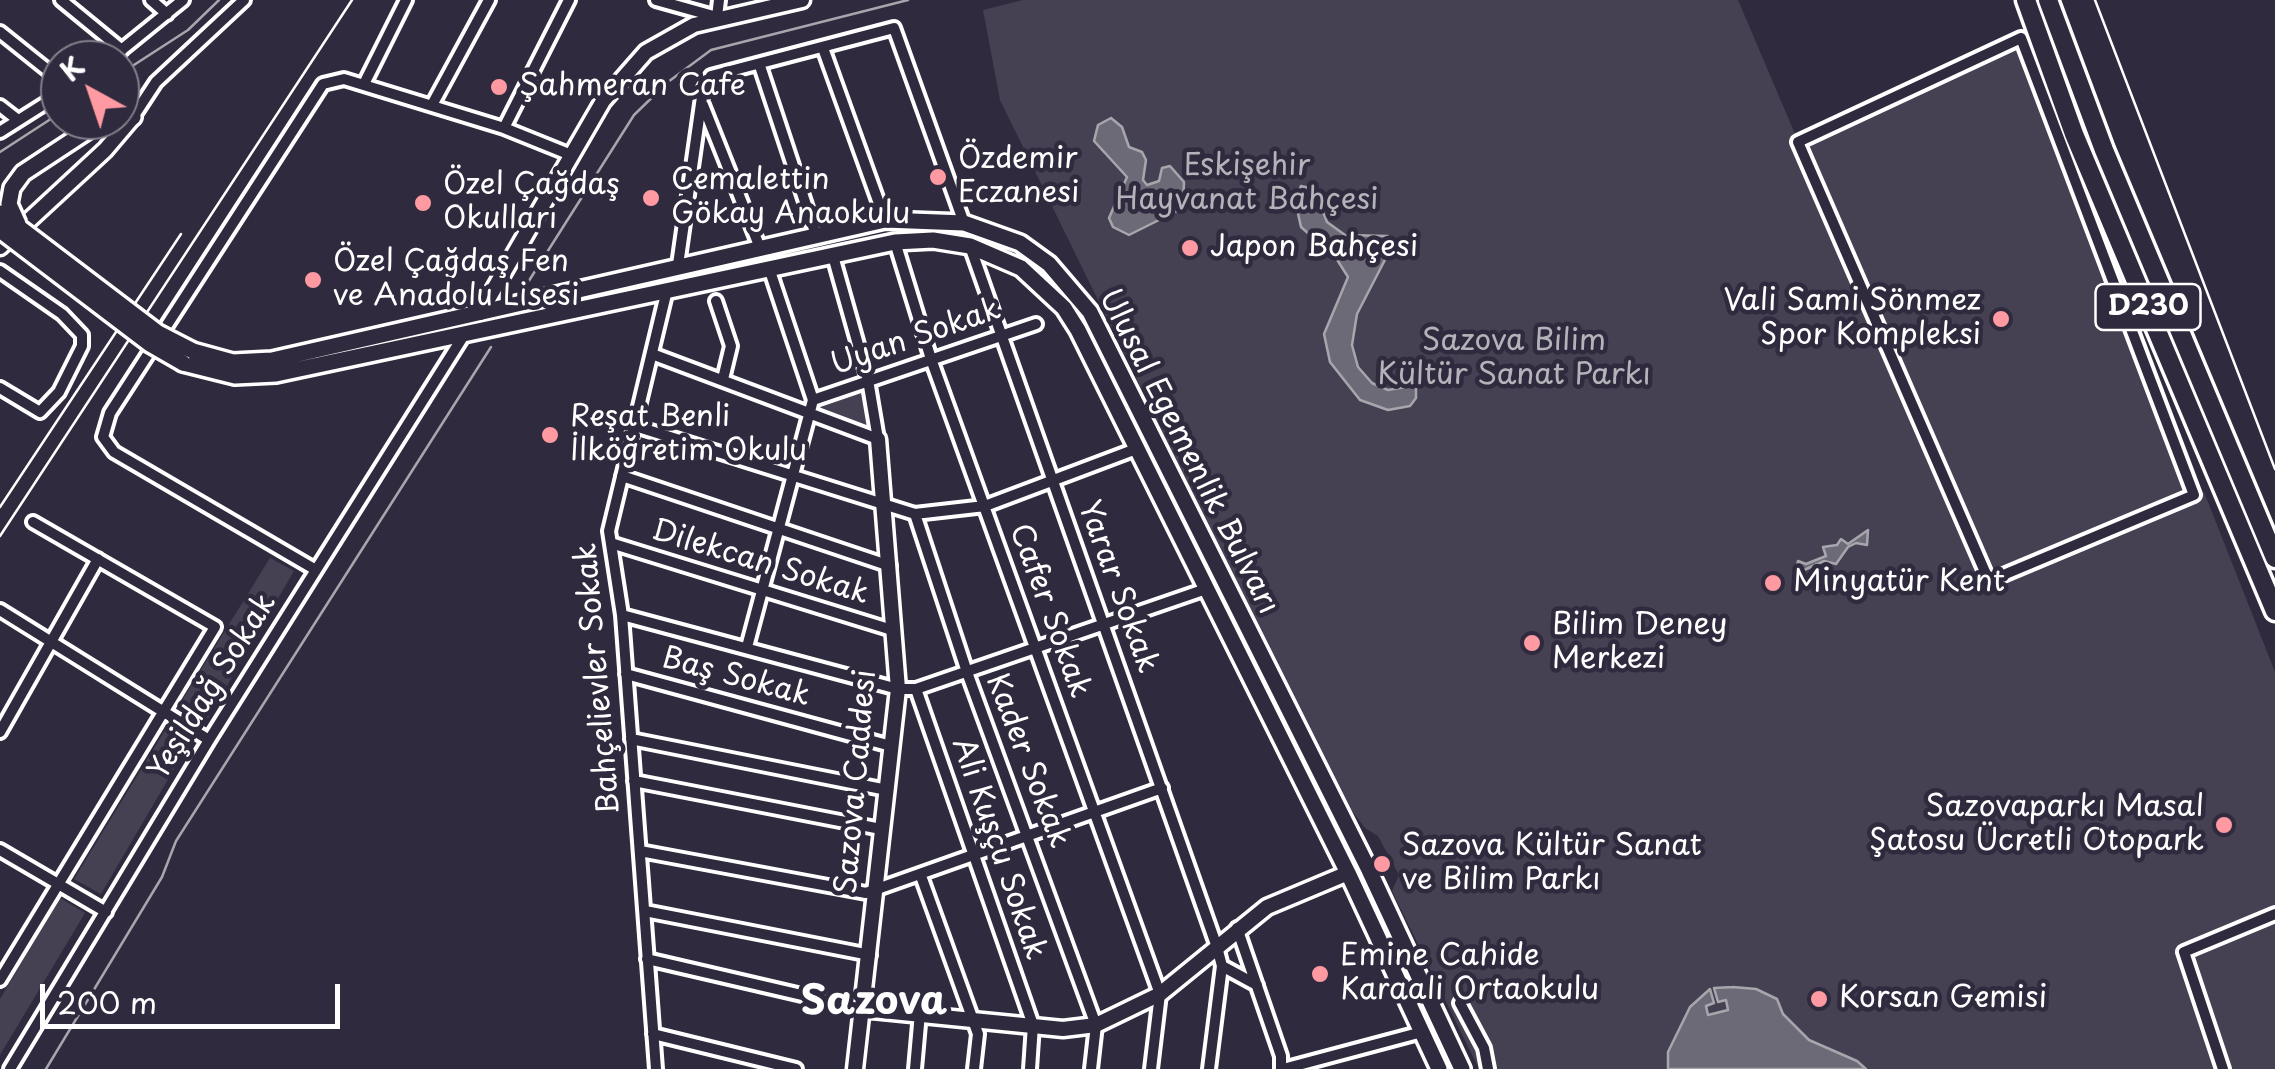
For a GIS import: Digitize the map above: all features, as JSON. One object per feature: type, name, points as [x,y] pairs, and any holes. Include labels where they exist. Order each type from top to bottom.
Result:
[{"type":"highway","name":"D230","points":[[2026,0],[2074,134],[2275,611]]},
{"type":"highway","name":"D230","points":[[2048,0],[2104,150],[2269,526],[2275,558]]},
{"type":"main road","points":[[24,231],[10,216],[12,188],[23,174],[75,140]]},
{"type":"main road","name":"Ulusal Egemenlik Bulvarı","points":[[0,212],[188,357],[235,376],[276,374],[895,242],[932,240],[970,246],[1021,268],[1064,308],[1348,873],[1439,1069]]},
{"type":"main road","name":"Ulusal Egemenlik Bulvarı","points":[[188,357],[233,362],[272,360],[885,220],[964,224],[1020,243],[1049,264],[1090,312],[1369,870],[1462,1069]]},
{"type":"main road","points":[[0,230],[150,344],[188,357]]},
{"type":"main road","points":[[667,290],[678,265]]},
{"type":"street","points":[[60,0],[110,40]]},
{"type":"street","points":[[72,10],[80,0]]},
{"type":"street","points":[[151,0],[168,14]]},
{"type":"street","points":[[135,40],[183,0]]},
{"type":"street","points":[[140,100],[244,0]]},
{"type":"street","points":[[364,84],[406,0]]},
{"type":"street","points":[[432,106],[489,0]]},
{"type":"street","points":[[504,128],[569,0]]},
{"type":"street","points":[[656,0],[716,18]]},
{"type":"street","points":[[716,18],[720,0]]},
{"type":"street","points":[[480,313],[603,101],[646,52],[670,35],[716,18],[802,0]]},
{"type":"street","points":[[678,265],[702,102],[711,76],[894,28],[964,224]]},
{"type":"street","points":[[0,32],[40,64]]},
{"type":"street","points":[[2021,38],[2194,496],[1989,581],[1798,142],[2021,38]]},
{"type":"street","points":[[823,48],[885,220]]},
{"type":"street","points":[[760,66],[816,235]]},
{"type":"street","points":[[316,570],[114,452],[103,437],[110,413],[323,84],[344,78],[504,128],[571,154]]},
{"type":"street","points":[[702,102],[760,248]]},
{"type":"street","points":[[0,106],[18,120]]},
{"type":"street","points":[[0,132],[40,106]]},
{"type":"street","points":[[0,247],[106,150],[112,140]]},
{"type":"street","name":"Cafer Sokak","points":[[895,242],[932,359],[1160,994]]},
{"type":"street","name":"Yarar Sokak","points":[[970,246],[1222,966]]},
{"type":"street","points":[[833,256],[868,380],[878,439]]},
{"type":"street","points":[[747,647],[813,400],[768,268]]},
{"type":"street","points":[[0,271],[62,314],[82,335],[82,346],[60,392],[40,412],[0,388]]},
{"type":"street","name":"Bahçelievler Sokak","points":[[656,1069],[622,616],[614,544],[609,532],[667,290]]},
{"type":"street","points":[[716,301],[732,346],[723,380]]},
{"type":"street","name":"Uyan Sokak","points":[[813,400],[1036,324]]},
{"type":"street","name":"Yeşildağ Sokak","points":[[10,1069],[209,740],[464,335]]},
{"type":"street","points":[[652,354],[878,439]]},
{"type":"street","points":[[635,426],[916,514],[984,506],[1136,449]]},
{"type":"street","name":"Sazova Caddesi","points":[[855,1069],[898,688],[878,439]]},
{"type":"street","points":[[622,476],[890,566]]},
{"type":"street","name":"Kader Sokak","points":[[916,514],[968,675],[1096,1025]]},
{"type":"street","points":[[0,980],[166,714],[215,627],[33,522]]},
{"type":"street","name":"Dilekcan Sokak","points":[[614,544],[892,630]]},
{"type":"street","points":[[0,732],[98,559]]},
{"type":"street","points":[[622,616],[898,688],[916,689],[968,675],[1206,589]]},
{"type":"street","points":[[0,610],[209,740]]},
{"type":"street","name":"Baş Sokak","points":[[626,674],[891,746]]},
{"type":"street","name":"Ali Kuşçu Sokak","points":[[916,689],[1032,1025]]},
{"type":"street","points":[[631,738],[887,790]]},
{"type":"street","points":[[634,781],[882,828]]},
{"type":"street","points":[[640,851],[866,894],[1162,788]]},
{"type":"street","points":[[0,850],[106,912]]},
{"type":"street","points":[[647,959],[862,1009],[1063,1029],[1096,1025],[1160,994],[1266,908],[1348,873]]},
{"type":"street","points":[[921,876],[978,1034],[974,1069]]},
{"type":"street","points":[[645,911],[870,955]]},
{"type":"street","points":[[2223,1069],[2184,952],[2275,914]]},
{"type":"street","points":[[1237,928],[1282,1069],[1422,1032]]},
{"type":"street","points":[[1209,1069],[1222,966],[1258,986]]},
{"type":"street","points":[[1150,1069],[1160,994]]},
{"type":"street","points":[[1460,1004],[1484,1048],[1488,1069]]},
{"type":"street","points":[[916,1069],[920,1013]]},
{"type":"street","points":[[1030,1069],[1032,1025]]},
{"type":"street","points":[[1091,1069],[1096,1025]]},
{"type":"street","points":[[652,1034],[796,1069]]},
{"type":"green space","name":"Sazova Bilim Kültür Sanat Parkı","points":[[1023,0],[1738,0],[1798,141],[2021,38],[2195,495],[2204,492],[2275,672],[2275,1069],[1479,1069],[1392,891],[1399,875],[1378,836],[1365,828],[1342,798],[1000,100],[983,10]]},
{"type":"green space","points":[[864,392],[871,430],[820,412],[820,406]]},
{"type":"green space","points":[[270,558],[294,571],[204,725],[176,710]]},
{"type":"green space","points":[[167,727],[191,740],[101,894],[74,879]]},
{"type":"green space","points":[[60,898],[85,913],[0,1055],[0,999]]},
{"type":"shaded area","points":[[1111,118],[1122,127],[1129,147],[1142,152],[1146,160],[1143,180],[1147,185],[1159,181],[1162,168],[1170,166],[1184,182],[1183,208],[1129,235],[1113,227],[1109,218],[1127,177],[1094,141],[1098,125]]},
{"type":"shaded area","points":[[1301,186],[1314,189],[1327,222],[1345,235],[1388,236],[1389,252],[1357,314],[1352,345],[1358,367],[1372,383],[1388,390],[1416,385],[1416,398],[1410,406],[1388,410],[1360,400],[1330,362],[1324,334],[1348,277],[1336,258],[1301,227],[1295,200]]},
{"type":"shaded area","points":[[1868,530],[1867,545],[1856,543],[1848,547],[1836,564],[1824,561],[1802,571],[1796,569],[1798,561],[1806,564],[1826,556],[1823,547],[1837,545],[1841,539],[1848,544]]},
{"type":"shaded area","points":[[1714,988],[1756,989],[1777,999],[1783,1014],[1809,1040],[1857,1061],[1866,1069],[1668,1069],[1668,1052],[1690,1007],[1710,989],[1714,1003],[1706,1006],[1708,1015],[1728,1010],[1726,1000],[1718,1002]]},
{"type":"waterway","points":[[140,61],[188,30],[219,0]]},
{"type":"waterway","points":[[525,287],[634,115],[668,82],[711,50],[908,0]]},
{"type":"waterway","points":[[0,152],[40,126]]},
{"type":"waterway","points":[[46,1069],[162,877],[176,841],[491,347]]},
{"type":"railway","points":[[0,536],[352,0]]},
{"type":"railway","points":[[2095,0],[2275,469]]},
{"type":"railway","points":[[0,507],[181,234]]},
{"type":"place","name":"Şahmeran Cafe","points":[[499,87]]},
{"type":"place","name":"Özdemir Eczanesi","points":[[938,177]]},
{"type":"place","name":"Cemalettin Gökay Anaokulu","points":[[651,198]]},
{"type":"place","name":"Özel Çağdaş Okulları","points":[[423,203]]},
{"type":"place","name":"Japon Bahçesi","points":[[1190,248]]},
{"type":"place","name":"Özel Çağdaş Fen ve Anadolu Lisesi","points":[[313,280]]},
{"type":"place","name":"Vali Sami Sönmez Spor Kompleksi","points":[[2001,319]]},
{"type":"place","name":"Reşat Benli İlköğretim Okulu","points":[[550,435]]},
{"type":"place","name":"Minyatür Kent","points":[[1773,583]]},
{"type":"place","name":"Bilim Deney Merkezi","points":[[1532,643]]},
{"type":"place","name":"Sazovaparkı Masal Şatosu Ücretli Otopark","points":[[2224,825]]},
{"type":"place","name":"Sazova Kültür Sanat ve Bilim Parkı","points":[[1382,864]]},
{"type":"place","name":"Emine Cahide Karaali Ortaokulu","points":[[1320,974]]},
{"type":"place","name":"Korsan Gemisi","points":[[1819,999]]},
{"type":"district","name":"Sazova","points":[[874,1003]]},
{"type":"park label","name":"Eskişehir Hayvanat Bahçesi","points":[[1247,184]]}]
